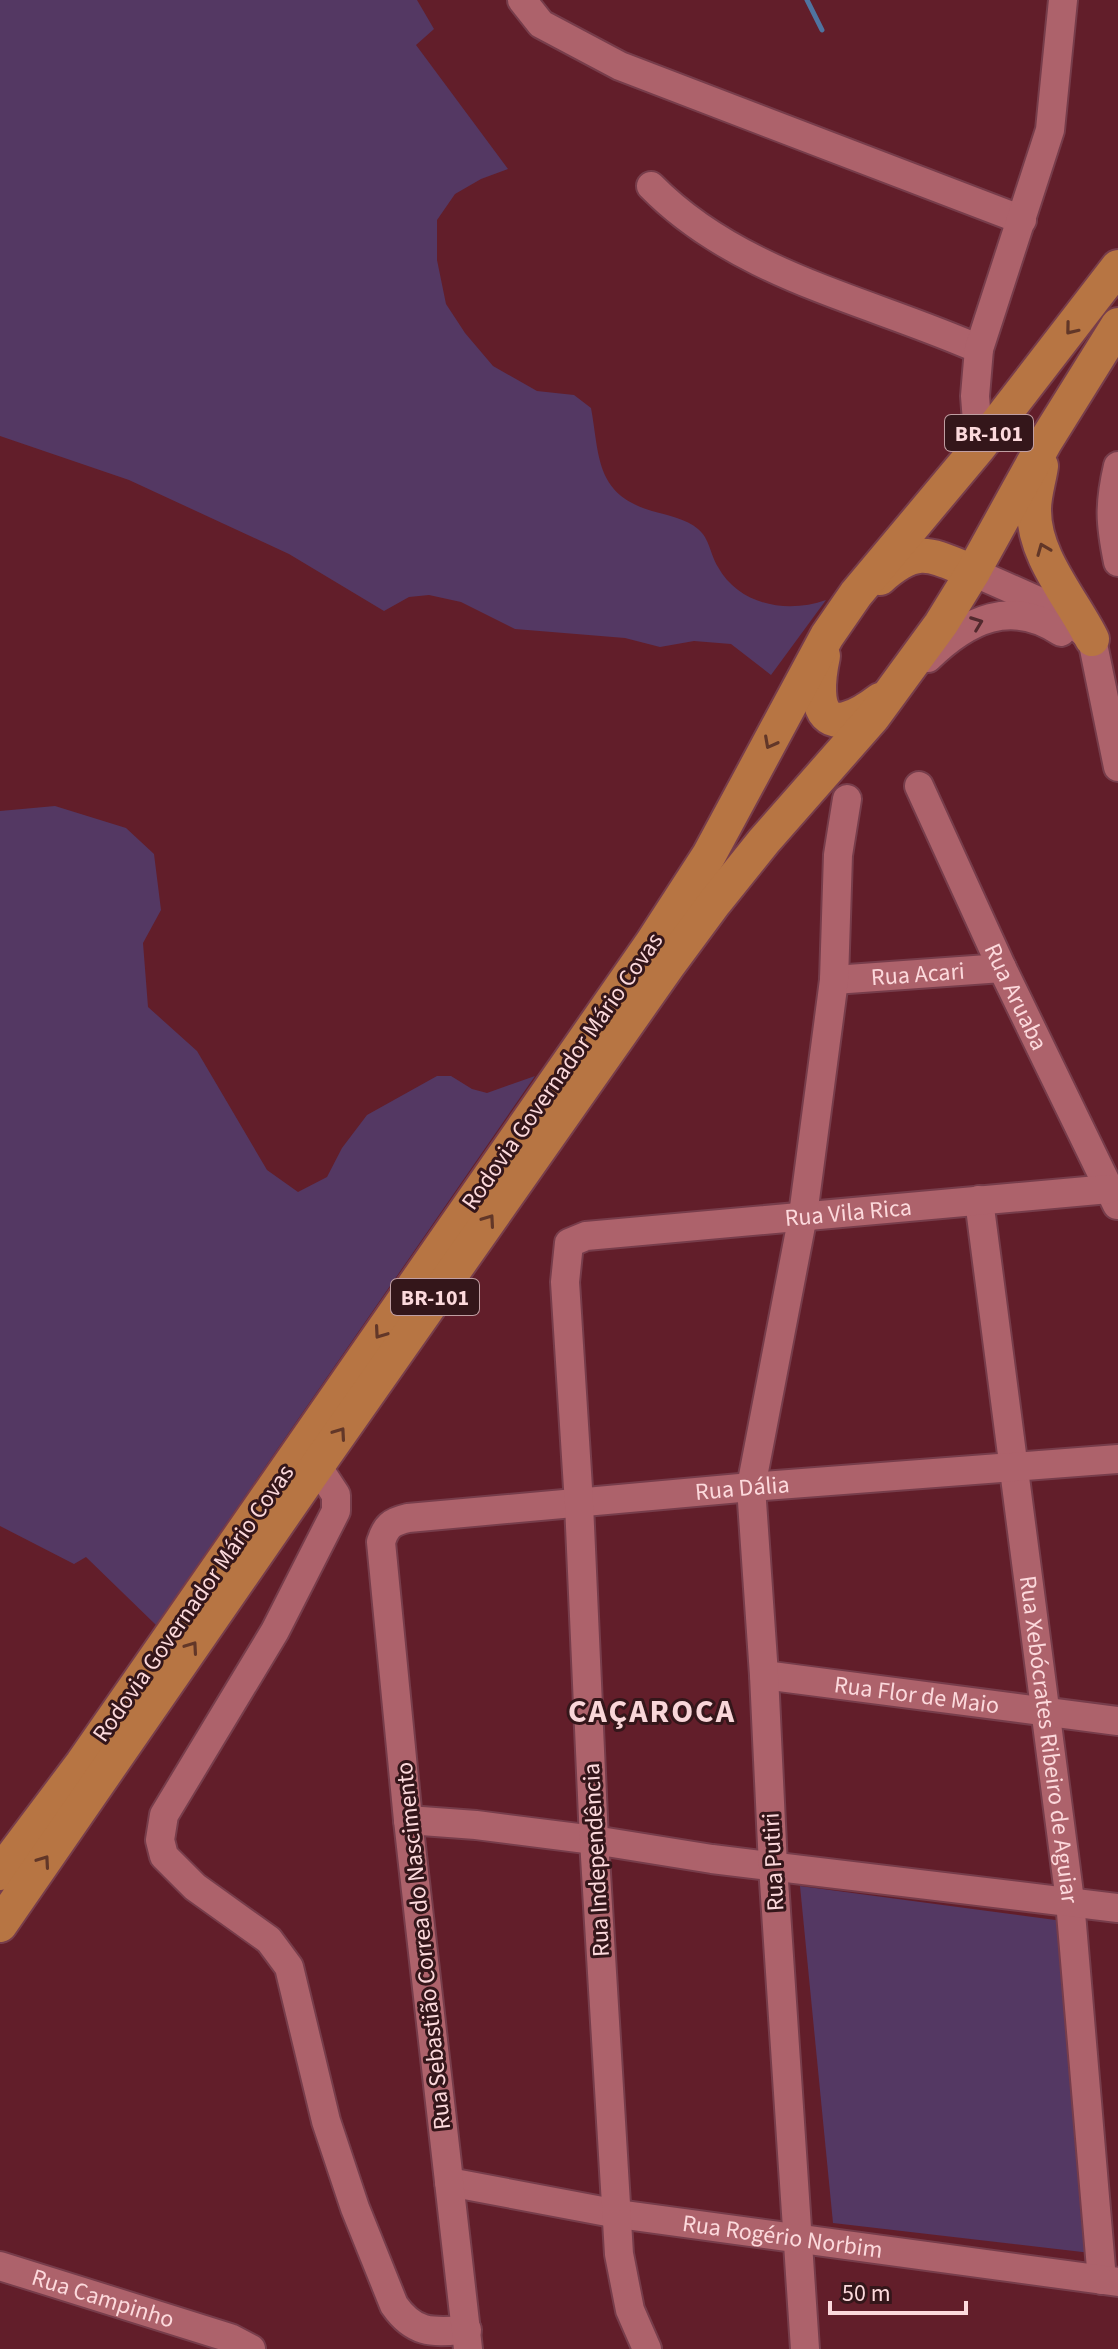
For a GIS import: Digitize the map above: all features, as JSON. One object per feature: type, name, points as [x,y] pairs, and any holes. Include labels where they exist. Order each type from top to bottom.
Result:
[{"type":"main road","name":"Rodovia Governador Mário Covas","points":[[2,1867],[82,1764],[652,943],[709,855],[827,636],[856,594],[979,447],[1118,267]]},
{"type":"main road","name":"Rodovia Governador Mário Covas","points":[[0,1925],[317,1466],[715,902],[895,688],[941,624],[1045,442],[1118,325]]},
{"type":"main road","points":[[1045,442],[1034,509],[1038,537],[1092,639]]},
{"type":"main road","points":[[856,594],[897,564],[918,556],[930,555],[973,572]]},
{"type":"main road","points":[[827,636],[817,682],[817,697],[821,708],[831,717],[844,720],[853,718],[895,688]]},
{"type":"street","points":[[522,0],[541,24],[620,66],[1022,220]]},
{"type":"street","points":[[979,447],[975,396],[979,349],[1050,130],[1063,0]]},
{"type":"street","points":[[651,186],[675,211],[719,242],[796,279],[979,349]]},
{"type":"street","points":[[1118,466],[1110,521],[1118,562]]},
{"type":"street","points":[[973,572],[1054,608],[1092,639],[1118,766]]},
{"type":"street","points":[[895,688],[947,639],[982,619],[1003,615],[1035,618],[1050,625],[1080,648],[1100,677]]},
{"type":"street","name":"Rua Aruaba","points":[[919,786],[1002,968],[1113,1197]]},
{"type":"street","name":"Rua Putiri","points":[[805,2349],[751,1487],[803,1215],[834,980],[838,855],[847,799]]},
{"type":"street","name":"Rua Acari","points":[[834,980],[1002,968]]},
{"type":"street","name":"Rua Vila Rica","points":[[586,1236],[979,1200],[1113,1197]]},
{"type":"street","name":"Rua Xebócrates Ribeiro de Aguiar","points":[[979,1200],[1012,1467],[1047,1710],[1110,2281]]},
{"type":"street","name":"Rua Independência","points":[[586,1236],[569,1243],[565,1282],[579,1504],[594,1840],[619,2254],[624,2288],[647,2349]]},
{"type":"street","name":"Rua Dália","points":[[381,1542],[386,1528],[393,1522],[408,1518],[751,1487],[1118,1459]]},
{"type":"street","points":[[317,1466],[336,1495],[336,1511],[275,1631],[164,1815],[160,1840],[164,1856],[195,1887],[269,1940],[289,1967],[326,2121],[355,2208],[394,2305],[403,2318],[423,2331],[468,2340]]},
{"type":"street","name":"Rua Sebastião Correa do Nascimento","points":[[381,1542],[408,1820],[468,2340]]},
{"type":"street","name":"Rua Flor de Maio","points":[[764,1675],[1118,1721]]},
{"type":"street","points":[[408,1820],[594,1840],[712,1859],[1118,1908]]},
{"type":"street","name":"Rua Rogério Norbim","points":[[449,2182],[618,2214],[1110,2281]]},
{"type":"street","name":"Rua Campinho","points":[[0,2266],[236,2345]]},
{"type":"shaded area","points":[[0,0],[417,0],[434,29],[416,45],[508,169],[481,179],[455,194],[437,220],[437,260],[446,304],[493,366],[537,391],[574,395],[591,408],[599,458],[610,484],[633,504],[682,520],[698,529],[705,537],[718,567],[738,590],[751,598],[780,606],[826,600],[771,675],[731,644],[694,641],[660,647],[625,638],[515,629],[461,602],[429,595],[409,597],[384,611],[289,554],[129,480],[0,436]]},
{"type":"shaded area","points":[[55,806],[126,828],[154,854],[161,910],[143,943],[148,1007],[197,1051],[267,1170],[298,1192],[327,1177],[342,1148],[367,1115],[437,1076],[451,1076],[472,1089],[487,1093],[535,1076],[156,1625],[86,1557],[74,1564],[0,1526],[0,811]]},
{"type":"shaded area","points":[[800,1886],[1063,1921],[1091,2253],[833,2223]]},
{"type":"waterway","points":[[807,0],[822,30]]},
{"type":"district","name":"CAÇAROCA","points":[[652,1711]]}]
